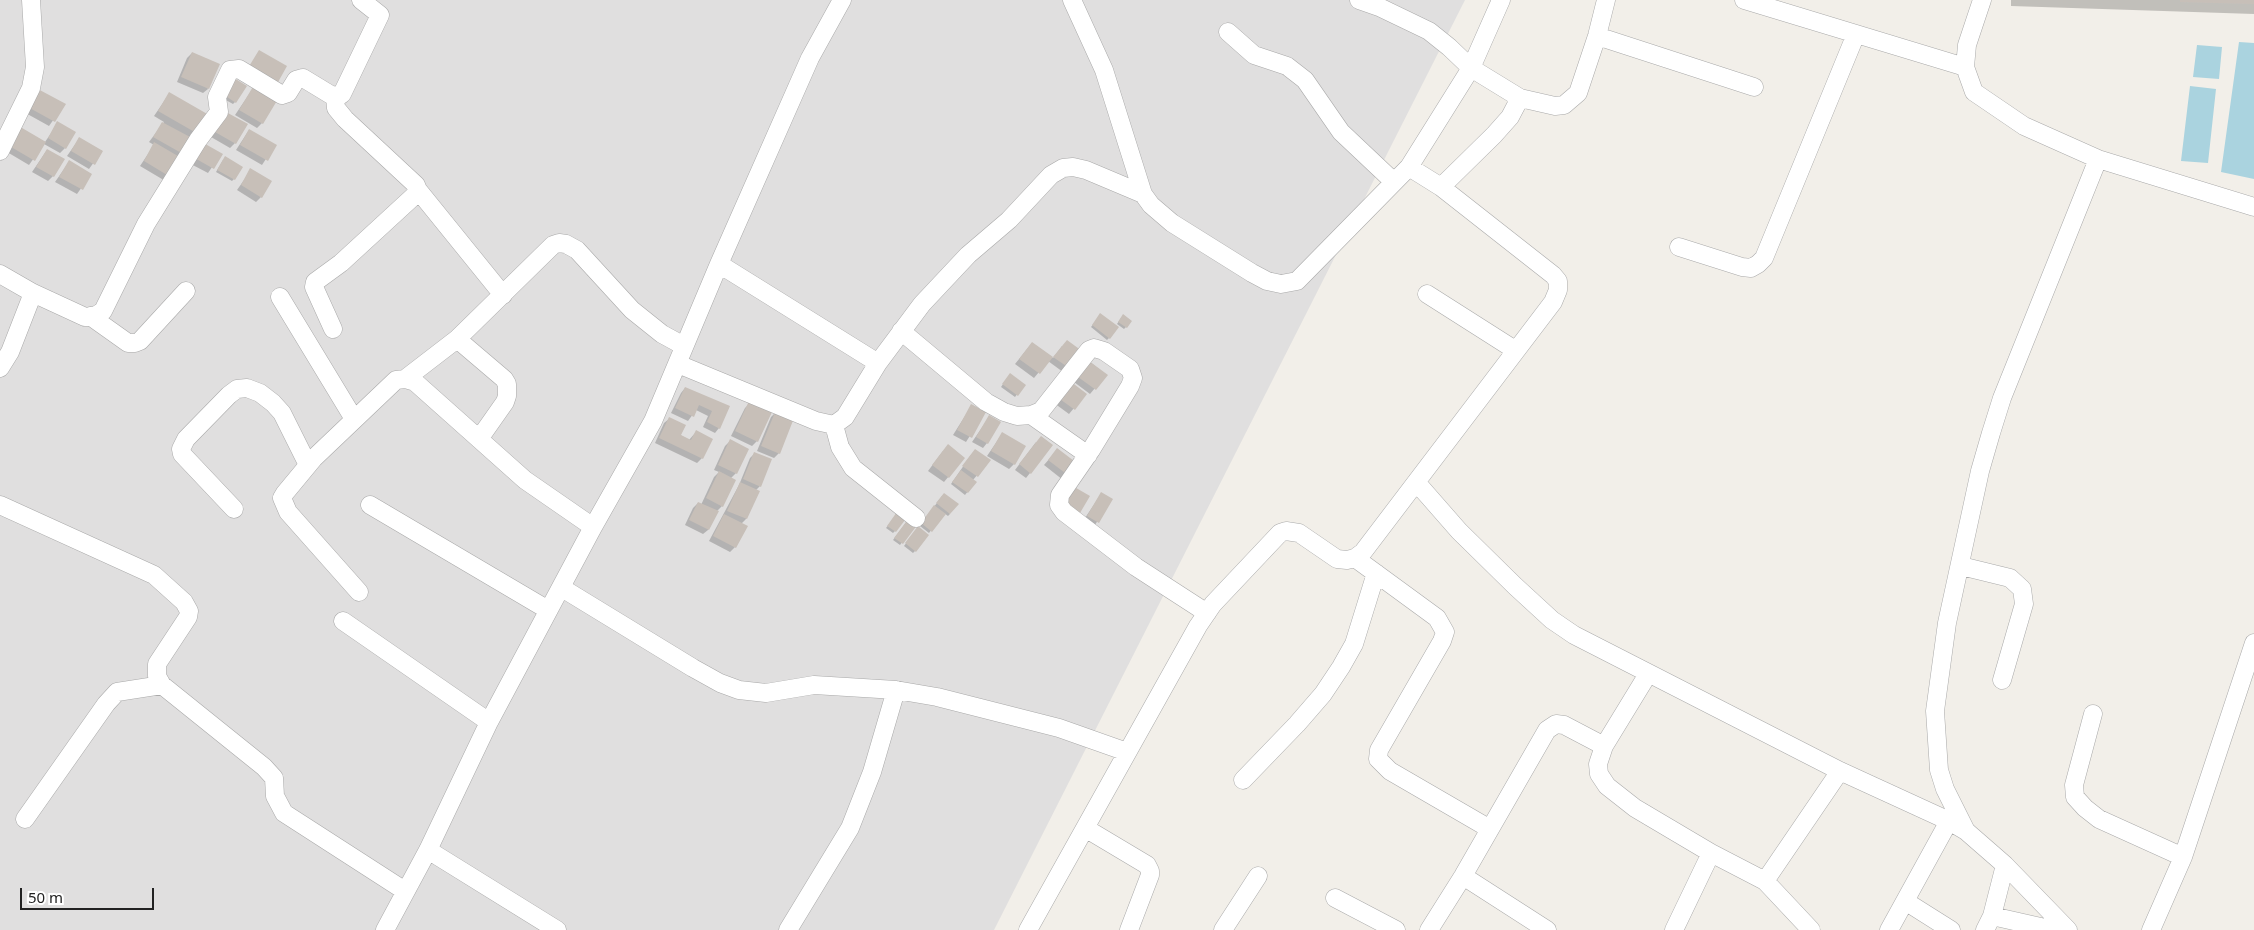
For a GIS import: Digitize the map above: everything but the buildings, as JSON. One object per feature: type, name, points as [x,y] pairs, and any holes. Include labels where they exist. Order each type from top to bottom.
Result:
[{"type":"street","points":[[0,151],[31,88],[35,67],[31,0]]},
{"type":"street","points":[[0,274],[33,293],[85,317],[95,316],[103,311],[146,224],[198,140],[218,112],[217,96],[230,70],[239,69],[282,95],[288,93],[296,80],[303,78],[335,96],[342,94],[380,16],[361,0]]},
{"type":"street","points":[[385,930],[428,850],[489,722],[547,612],[653,421],[719,264],[810,58],[842,0]]},
{"type":"street","points":[[1072,0],[1104,70],[1143,194],[1172,223],[1252,273],[1267,281],[1281,284],[1297,281],[1409,167],[1471,68],[1501,0]]},
{"type":"street","points":[[1358,0],[1381,3],[1429,31],[1471,68],[1520,98],[1555,106],[1564,105],[1571,101],[1578,93],[1597,36],[1606,0]]},
{"type":"street","points":[[1744,0],[1965,67]]},
{"type":"street","points":[[1982,0],[1967,45],[1965,67],[1974,92],[2024,126],[2098,159],[2254,208]]},
{"type":"street","points":[[1228,32],[1254,55],[1287,66],[1305,80],[1341,132],[1394,182]]},
{"type":"street","points":[[1679,247],[1742,267],[1751,268],[1764,258],[1856,34]]},
{"type":"street","points":[[1597,36],[1754,87]]},
{"type":"street","points":[[335,96],[336,108],[345,119],[416,185],[418,190],[503,295]]},
{"type":"street","points":[[1441,187],[1510,117],[1520,98]]},
{"type":"street","points":[[1966,831],[1945,789],[1939,770],[1935,711],[1947,623],[1961,566],[1980,471],[2002,398],[2098,159]]},
{"type":"street","points":[[678,364],[816,421],[834,425],[845,417],[878,363],[922,304],[968,255],[1008,220],[1051,175],[1063,168],[1073,167],[1086,170],[1143,194]]},
{"type":"street","points":[[1028,930],[1207,613],[1280,533],[1292,531],[1299,534],[1337,559],[1347,560],[1355,558],[1364,552],[1553,302],[1558,290],[1558,281],[1537,261],[1441,187],[1409,167]]},
{"type":"street","points":[[333,330],[314,287],[314,282],[341,263],[415,195],[418,190]]},
{"type":"street","points":[[405,379],[457,339],[553,245],[558,243],[566,244],[586,259],[632,310],[662,334],[684,346]]},
{"type":"street","points":[[719,264],[878,363]]},
{"type":"street","points":[[90,316],[128,343],[135,343],[140,341],[186,291]]},
{"type":"street","points":[[0,368],[10,352],[33,293]]},
{"type":"street","points":[[1427,294],[1515,350]]},
{"type":"street","points":[[280,297],[354,419]]},
{"type":"street","points":[[901,332],[986,402],[1004,412],[1017,416],[1031,415],[1041,410],[1084,354],[1094,348],[1104,351],[1130,369],[1133,378],[1119,405],[1060,495],[1058,501],[1061,509],[1136,567],[1207,613]]},
{"type":"street","points":[[457,339],[504,379],[507,384],[505,402],[479,439]]},
{"type":"street","points":[[359,592],[284,505],[282,498],[308,465],[396,380],[405,379],[415,382],[525,480],[594,527]]},
{"type":"street","points":[[234,509],[182,454],[186,439],[228,394],[237,389],[247,388],[260,393],[273,403],[282,413],[308,465]]},
{"type":"street","points":[[1031,415],[1088,455]]},
{"type":"street","points":[[834,425],[840,447],[853,468],[916,518]]},
{"type":"street","points":[[1417,483],[1459,531],[1552,620],[1574,635],[1648,674],[1840,770],[1949,820],[1966,831],[2005,865],[2068,930]]},
{"type":"street","points":[[0,505],[154,575],[184,602],[189,611],[188,616],[158,664],[157,676],[162,685],[264,767],[274,778],[275,796],[284,813],[406,891]]},
{"type":"street","points":[[370,505],[542,607],[547,612]]},
{"type":"street","points":[[1355,558],[1437,618],[1445,632],[1442,641],[1379,750],[1378,759],[1390,772],[1490,829]]},
{"type":"street","points":[[1961,566],[2010,578],[2022,589],[2024,604],[2002,680]]},
{"type":"street","points":[[1243,780],[1297,724],[1323,694],[1341,667],[1354,644],[1376,573]]},
{"type":"street","points":[[562,588],[692,668],[720,683],[739,690],[766,693],[814,685],[896,690],[937,697],[1059,728],[1127,752]]},
{"type":"street","points":[[343,622],[489,722]]},
{"type":"street","points":[[2151,930],[2183,857],[2254,643]]},
{"type":"street","points":[[1648,674],[1604,746],[1598,764],[1599,774],[1608,786],[1636,808],[1711,853],[1765,881],[1811,930]]},
{"type":"street","points":[[25,819],[106,704],[117,692],[162,685]]},
{"type":"street","points":[[788,930],[850,828],[872,772],[896,690]]},
{"type":"street","points":[[2093,714],[2074,785],[2075,797],[2099,819],[2183,857]]},
{"type":"street","points":[[1429,930],[1552,726],[1564,725],[1604,746]]},
{"type":"street","points":[[1765,881],[1840,770]]},
{"type":"street","points":[[1889,930],[1949,820]]},
{"type":"street","points":[[1085,828],[1147,866],[1150,870],[1150,875],[1129,930]]},
{"type":"street","points":[[428,850],[557,930]]},
{"type":"street","points":[[1674,930],[1711,853]]},
{"type":"street","points":[[2005,865],[1989,923],[2054,930]]},
{"type":"street","points":[[1223,930],[1258,876]]},
{"type":"street","points":[[1463,876],[1547,930]]},
{"type":"street","points":[[1335,898],[1396,930]]},
{"type":"street","points":[[1905,901],[1951,930]]},
{"type":"shaded area","points":[[0,0],[1465,0],[994,930],[0,930]]},
{"type":"water","points":[[2239,42],[2254,43],[2254,179],[2221,172]]},
{"type":"water","points":[[2197,45],[2222,47],[2219,79],[2193,77]]},
{"type":"water","points":[[2190,86],[2216,89],[2208,163],[2181,161]]}]
